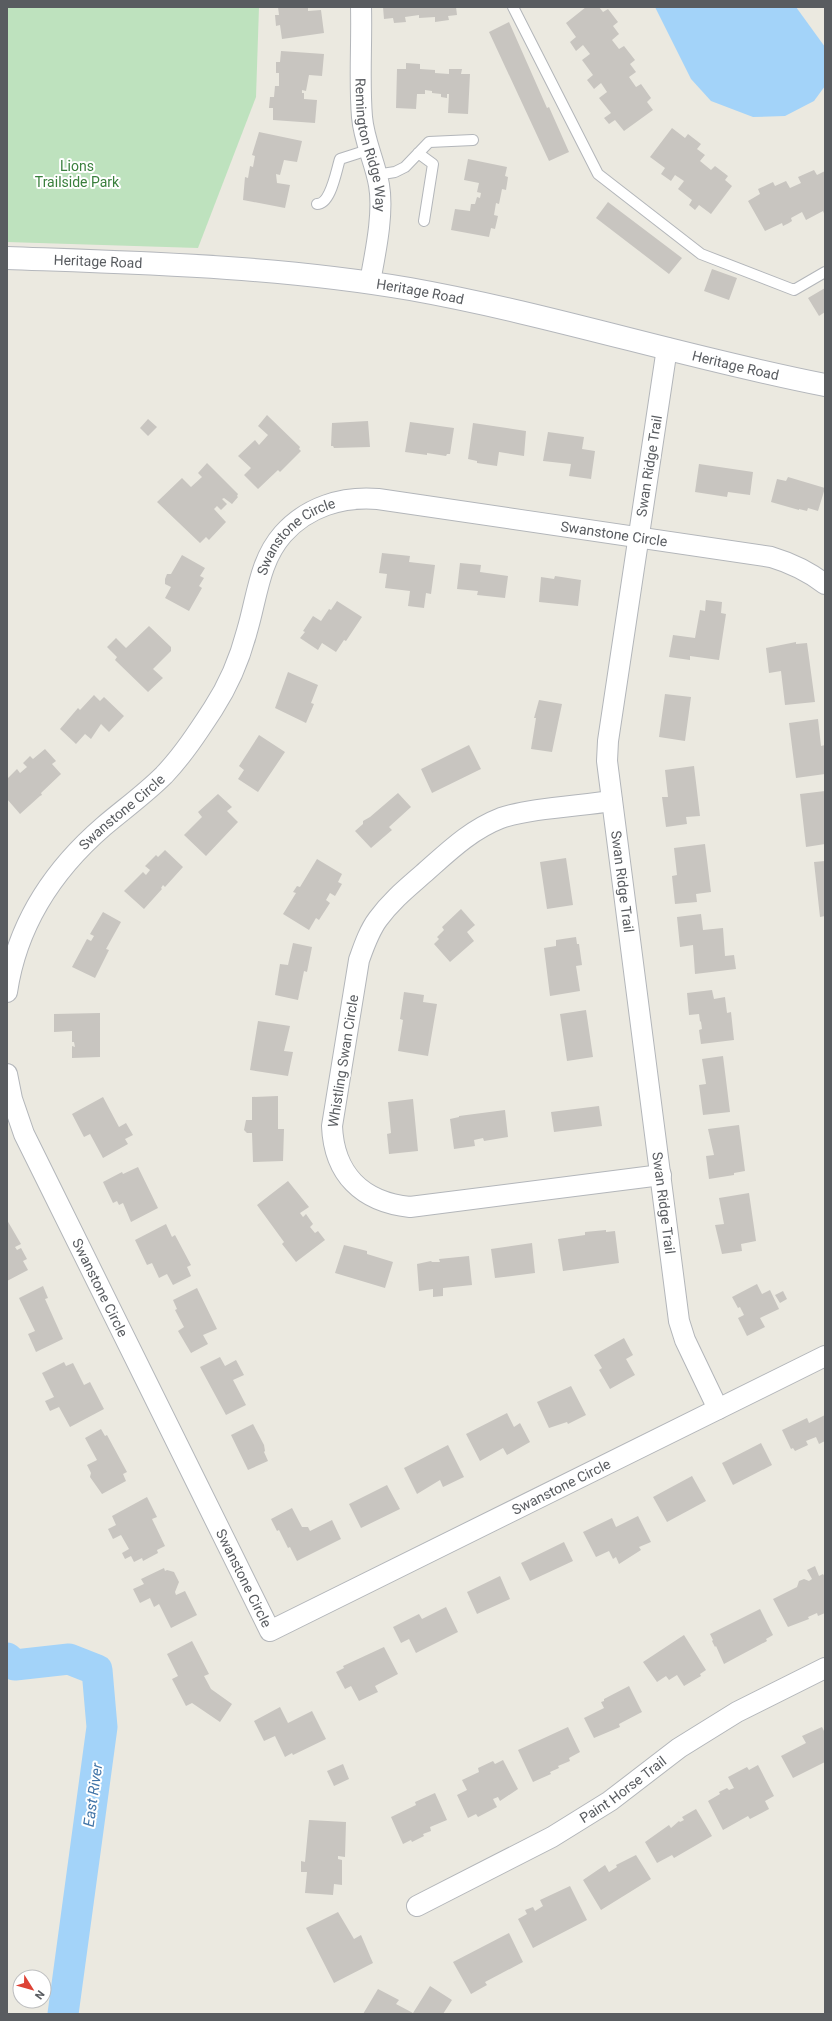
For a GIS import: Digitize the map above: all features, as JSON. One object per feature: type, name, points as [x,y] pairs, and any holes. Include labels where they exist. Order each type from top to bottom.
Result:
[{"type":"main road","name":"Heritage Road","points":[[7,258],[246,268],[370,282],[503,308],[825,385]]},
{"type":"street","name":"Remington Ridge Way","points":[[362,7],[362,117],[368,150],[379,187],[380,209],[370,282]]},
{"type":"street","name":"Swan Ridge Trail","points":[[667,348],[608,741],[607,761],[679,1321],[685,1340],[718,1409]]},
{"type":"street","name":"Swanstone Circle","points":[[7,992],[18,946],[30,916],[49,885],[72,855],[105,825],[137,800],[164,774],[189,745],[214,708],[234,668],[247,632],[261,572],[270,552],[283,534],[299,519],[328,504],[344,500],[366,498],[771,557],[792,564],[812,574],[825,584]]},
{"type":"street","name":"Whistling Swan Circle","points":[[612,801],[525,813],[503,818],[483,826],[464,838],[387,908],[377,920],[366,939],[359,960],[332,1126],[332,1142],[342,1168],[353,1183],[378,1200],[410,1207],[660,1175]]},
{"type":"street","name":"Swanstone Circle","points":[[7,1074],[12,1099],[24,1134],[270,1631],[825,1356]]},
{"type":"street","name":"Paint Horse Trail","points":[[417,1906],[552,1837],[610,1800],[679,1748],[737,1712],[825,1668]]},
{"type":"lane","points":[[513,7],[598,174],[702,254],[794,290],[825,272]]},
{"type":"lane","points":[[376,175],[401,170],[410,163],[424,145],[435,141],[473,140]]},
{"type":"lane","points":[[317,204],[324,202],[329,195],[340,159],[368,150]]},
{"type":"lane","points":[[418,153],[434,164],[424,221]]},
{"type":"green space","name":"Lions Trailside Park","points":[[7,7],[259,7],[256,97],[198,248],[7,242]]},
{"type":"water","points":[[655,7],[796,7],[825,47],[825,86],[814,101],[785,116],[753,117],[711,101],[691,79]]},
{"type":"building","points":[[278,7],[308,7],[308,11],[321,10],[324,33],[282,39],[280,25],[276,26],[275,15],[279,15]]},
{"type":"building","points":[[383,7],[456,7],[457,15],[448,16],[449,20],[435,22],[435,17],[419,18],[419,15],[405,17],[406,22],[394,23],[393,18],[384,19]]},
{"type":"building","points":[[586,7],[599,7],[603,12],[608,9],[618,22],[613,26],[619,34],[612,40],[619,49],[624,46],[635,60],[630,64],[636,72],[629,77],[636,87],[641,84],[651,98],[647,102],[653,110],[624,131],[615,120],[609,124],[604,118],[611,113],[599,98],[607,92],[601,83],[594,89],[587,80],[593,75],[582,60],[590,54],[583,45],[576,51],[570,42],[576,37],[566,23]]},
{"type":"building","points":[[509,22],[547,108],[549,107],[569,152],[549,161],[489,32]]},
{"type":"building","points":[[281,51],[324,54],[322,76],[309,75],[306,91],[302,90],[302,93],[304,93],[304,99],[317,100],[315,123],[273,120],[273,108],[269,108],[270,97],[274,97],[275,86],[279,86],[279,73],[276,73],[276,62],[280,62]]},
{"type":"building","points":[[406,63],[420,64],[420,69],[435,70],[435,73],[449,74],[449,69],[462,69],[461,74],[470,74],[468,114],[448,113],[449,94],[447,94],[447,98],[441,97],[441,94],[432,93],[432,91],[425,90],[425,94],[417,94],[416,109],[396,108],[397,69],[406,69]]},
{"type":"building","points":[[672,128],[685,138],[688,134],[701,144],[697,149],[705,155],[700,161],[711,170],[715,166],[728,176],[725,180],[732,186],[711,214],[699,205],[695,210],[689,205],[692,200],[678,189],[684,181],[675,175],[671,181],[661,174],[665,168],[650,157]]},
{"type":"building","points":[[259,132],[302,141],[297,162],[284,160],[280,175],[276,174],[277,183],[290,185],[285,208],[243,200],[245,177],[248,178],[250,166],[253,167],[255,156],[252,155]]},
{"type":"building","points":[[468,159],[507,167],[505,176],[508,177],[506,190],[502,189],[499,204],[496,203],[494,215],[498,216],[495,229],[491,228],[489,237],[451,230],[455,209],[470,211],[471,204],[475,204],[477,197],[480,198],[481,193],[477,192],[479,183],[464,180]]},
{"type":"building","points":[[814,170],[817,175],[825,171],[825,216],[823,211],[806,220],[802,212],[791,218],[792,221],[789,223],[783,226],[782,223],[765,231],[748,201],[760,194],[758,189],[773,182],[775,186],[786,181],[790,188],[801,183],[798,177]]},
{"type":"building","points":[[608,202],[682,258],[669,274],[596,218]]},
{"type":"building","points":[[712,269],[737,278],[729,300],[704,291]]},
{"type":"building","points":[[825,288],[825,312],[819,316],[808,298]]},
{"type":"building","points":[[267,415],[300,447],[299,449],[301,451],[280,472],[278,470],[258,489],[244,475],[251,468],[238,456],[255,440],[259,445],[268,435],[258,426]]},
{"type":"building","points":[[148,419],[157,427],[148,436],[140,428]]},
{"type":"building","points":[[368,421],[370,447],[334,448],[331,446],[332,423]]},
{"type":"building","points":[[410,422],[454,428],[450,454],[447,454],[446,456],[405,452]]},
{"type":"building","points":[[473,423],[526,431],[524,456],[499,452],[497,466],[477,463],[477,461],[468,459]]},
{"type":"building","points":[[548,432],[584,437],[582,449],[595,451],[591,479],[569,476],[571,464],[543,461]]},
{"type":"building","points":[[207,463],[238,494],[238,497],[232,504],[224,498],[222,499],[227,504],[221,510],[217,506],[214,509],[226,522],[209,540],[206,537],[200,543],[157,502],[182,478],[191,487],[202,477],[198,473]]},
{"type":"building","points":[[699,464],[753,472],[750,495],[728,492],[727,497],[695,492]]},
{"type":"building","points":[[788,477],[825,488],[818,511],[808,508],[807,511],[799,510],[771,502],[777,479],[786,481]]},
{"type":"building","points":[[382,553],[410,556],[409,562],[435,565],[431,594],[426,593],[424,608],[408,606],[410,591],[385,588],[387,574],[379,573]]},
{"type":"building","points":[[182,555],[205,568],[200,576],[204,578],[199,586],[202,588],[189,611],[165,598],[171,587],[165,584],[165,579],[167,574],[171,574]]},
{"type":"building","points":[[460,563],[481,565],[480,572],[508,576],[505,598],[477,595],[478,591],[457,589]]},
{"type":"building","points":[[555,576],[581,580],[578,606],[539,602],[541,577],[554,579]]},
{"type":"building","points":[[706,600],[722,602],[721,613],[726,614],[719,660],[690,656],[690,660],[669,657],[673,635],[695,638],[700,610],[705,611]]},
{"type":"building","points":[[337,601],[362,617],[346,641],[344,640],[336,652],[322,643],[318,650],[300,638],[305,632],[303,631],[313,616],[321,621],[329,609],[331,610]]},
{"type":"building","points":[[149,626],[171,647],[171,651],[153,669],[163,678],[148,692],[115,660],[117,657],[107,647],[116,638],[126,648]]},
{"type":"building","points":[[796,642],[796,644],[807,643],[815,702],[785,705],[781,671],[769,673],[766,648]]},
{"type":"building","points":[[288,672],[318,685],[311,703],[314,704],[306,723],[275,708]]},
{"type":"building","points":[[665,694],[691,697],[685,741],[659,737]]},
{"type":"building","points":[[94,695],[100,701],[104,697],[124,716],[109,732],[101,724],[91,739],[85,734],[76,744],[60,729],[78,708],[80,710]]},
{"type":"building","points":[[539,700],[562,704],[552,752],[531,749],[536,718],[534,718]]},
{"type":"building","points":[[818,719],[821,746],[825,745],[825,774],[796,778],[789,723]]},
{"type":"building","points":[[259,735],[285,752],[258,792],[238,779],[244,770],[239,766]]},
{"type":"building","points":[[469,745],[481,769],[432,793],[421,769]]},
{"type":"building","points":[[45,749],[56,761],[52,764],[61,774],[41,793],[42,795],[20,814],[7,799],[7,779],[17,769],[20,773],[27,767],[23,763],[30,756],[33,759]]},
{"type":"building","points":[[694,766],[700,816],[686,817],[687,824],[666,827],[662,797],[668,797],[665,770]]},
{"type":"building","points":[[825,791],[825,844],[806,847],[800,794]]},
{"type":"building","points":[[398,793],[411,807],[389,827],[392,830],[371,848],[355,831],[363,824],[363,821],[370,817]]},
{"type":"building","points":[[218,794],[232,807],[227,811],[238,822],[206,856],[184,835],[202,817],[198,812]]},
{"type":"building","points":[[705,844],[711,892],[696,894],[697,902],[675,904],[672,876],[677,875],[674,848]]},
{"type":"building","points":[[165,850],[183,867],[165,887],[163,885],[161,888],[162,889],[144,909],[124,891],[143,872],[146,875],[150,870],[145,866],[156,855],[158,857]]},
{"type":"building","points":[[566,858],[573,905],[547,909],[540,862]]},
{"type":"building","points":[[317,859],[342,874],[338,882],[342,884],[335,896],[330,893],[326,900],[330,903],[319,920],[316,918],[309,930],[283,914],[296,893],[293,892],[297,886],[300,887]]},
{"type":"building","points":[[825,861],[825,916],[820,917],[814,862]]},
{"type":"building","points":[[461,909],[475,925],[467,932],[474,941],[450,962],[434,944],[439,939],[437,937],[444,930],[442,927]]},
{"type":"building","points":[[103,912],[121,922],[106,949],[109,950],[95,978],[72,967],[87,939],[91,941],[94,936],[90,934]]},
{"type":"building","points":[[701,914],[703,930],[723,928],[725,956],[734,955],[736,969],[695,974],[693,945],[680,947],[677,917]]},
{"type":"building","points":[[576,937],[577,944],[579,944],[582,965],[576,966],[580,991],[550,996],[544,948],[556,946],[556,940]]},
{"type":"building","points":[[293,943],[312,947],[307,972],[304,971],[298,1000],[275,995],[280,964],[288,965]]},
{"type":"building","points":[[712,990],[714,999],[725,997],[727,1013],[731,1012],[734,1040],[701,1044],[699,1030],[702,1029],[699,1014],[689,1015],[687,993]]},
{"type":"building","points":[[404,992],[424,995],[423,1002],[437,1004],[428,1056],[398,1051],[403,1020],[400,1019]]},
{"type":"building","points":[[586,1010],[593,1057],[567,1061],[560,1014]]},
{"type":"building","points":[[100,1013],[100,1057],[72,1058],[72,1046],[75,1047],[74,1042],[72,1042],[72,1031],[54,1032],[54,1014]]},
{"type":"building","points":[[258,1021],[290,1026],[284,1051],[293,1052],[288,1076],[250,1070]]},
{"type":"building","points":[[723,1056],[730,1112],[703,1115],[699,1085],[706,1084],[702,1059]]},
{"type":"building","points":[[278,1096],[278,1129],[284,1129],[283,1161],[253,1162],[252,1133],[247,1133],[244,1130],[246,1120],[252,1120],[252,1097]]},
{"type":"building","points":[[103,1097],[119,1127],[126,1123],[133,1135],[125,1139],[128,1144],[103,1158],[90,1134],[84,1137],[72,1114]]},
{"type":"building","points":[[413,1099],[418,1151],[389,1154],[387,1134],[391,1133],[388,1102]]},
{"type":"building","points":[[599,1106],[602,1126],[554,1132],[551,1112]]},
{"type":"building","points":[[505,1110],[508,1137],[484,1141],[483,1138],[474,1140],[475,1146],[454,1149],[450,1119],[459,1116]]},
{"type":"building","points":[[739,1125],[745,1171],[734,1173],[734,1175],[709,1179],[706,1156],[714,1155],[708,1129]]},
{"type":"building","points":[[138,1167],[158,1208],[131,1222],[123,1203],[119,1205],[117,1201],[113,1203],[103,1182],[122,1172],[123,1174]]},
{"type":"building","points":[[288,1181],[309,1207],[300,1213],[303,1217],[306,1214],[313,1224],[310,1227],[315,1233],[318,1231],[325,1240],[296,1262],[282,1244],[284,1242],[257,1205]]},
{"type":"building","points":[[749,1193],[756,1241],[741,1244],[742,1251],[722,1254],[715,1225],[724,1224],[719,1198]]},
{"type":"building","points":[[7,1220],[21,1244],[15,1247],[17,1250],[21,1248],[27,1259],[23,1261],[28,1270],[7,1281]]},
{"type":"building","points":[[166,1224],[172,1237],[175,1235],[191,1265],[187,1267],[191,1276],[173,1285],[167,1274],[159,1278],[152,1263],[147,1265],[135,1240]]},
{"type":"building","points":[[606,1230],[606,1232],[615,1231],[619,1263],[563,1271],[558,1239],[585,1235],[585,1232]]},
{"type":"building","points":[[532,1243],[535,1273],[495,1278],[491,1249]]},
{"type":"building","points":[[344,1245],[367,1251],[367,1254],[393,1262],[385,1288],[335,1273]]},
{"type":"building","points":[[469,1256],[472,1285],[443,1288],[443,1296],[433,1297],[433,1289],[419,1291],[417,1264],[431,1261],[440,1262],[439,1259]]},
{"type":"building","points":[[757,1284],[762,1294],[770,1290],[779,1309],[760,1318],[765,1327],[747,1336],[738,1318],[744,1315],[732,1297]]},
{"type":"building","points":[[43,1286],[48,1298],[45,1299],[63,1339],[36,1352],[28,1334],[35,1331],[19,1298]]},
{"type":"building","points":[[197,1288],[217,1329],[203,1335],[208,1344],[191,1353],[178,1331],[184,1327],[175,1310],[177,1309],[173,1300]]},
{"type":"building","points":[[783,1291],[787,1299],[780,1303],[775,1295]]},
{"type":"building","points":[[624,1338],[633,1355],[626,1359],[635,1375],[610,1389],[599,1370],[602,1368],[594,1355]]},
{"type":"building","points":[[220,1357],[225,1366],[236,1360],[244,1375],[233,1380],[246,1405],[226,1415],[200,1367]]},
{"type":"building","points":[[64,1362],[66,1366],[73,1363],[84,1385],[90,1382],[104,1409],[70,1427],[59,1407],[50,1411],[45,1401],[54,1397],[42,1373]]},
{"type":"building","points":[[571,1386],[586,1415],[568,1424],[567,1422],[549,1428],[537,1402]]},
{"type":"building","points":[[507,1413],[514,1427],[520,1423],[530,1442],[507,1455],[503,1448],[480,1461],[466,1434]]},
{"type":"building","points":[[825,1415],[825,1441],[819,1444],[816,1437],[806,1441],[808,1445],[795,1451],[793,1448],[791,1449],[782,1430],[807,1418],[809,1423]]},
{"type":"building","points":[[253,1424],[264,1445],[264,1452],[268,1461],[248,1470],[231,1435]]},
{"type":"building","points":[[101,1429],[105,1436],[107,1435],[127,1472],[123,1474],[126,1481],[102,1494],[90,1477],[91,1473],[87,1465],[97,1460],[85,1438]]},
{"type":"building","points":[[761,1443],[772,1465],[733,1485],[722,1463]]},
{"type":"building","points":[[448,1445],[464,1477],[443,1487],[440,1480],[417,1494],[404,1468]]},
{"type":"building","points":[[692,1476],[706,1501],[667,1522],[653,1497]]},
{"type":"building","points":[[387,1485],[400,1509],[361,1528],[349,1504]]},
{"type":"building","points":[[147,1497],[157,1517],[152,1519],[165,1546],[157,1550],[158,1553],[143,1561],[142,1558],[134,1562],[131,1556],[125,1559],[122,1553],[129,1549],[121,1535],[113,1539],[108,1529],[116,1525],[112,1516]]},
{"type":"building","points":[[292,1508],[302,1527],[308,1527],[310,1531],[332,1520],[341,1539],[297,1561],[290,1547],[288,1548],[279,1530],[277,1531],[271,1519]]},
{"type":"building","points":[[638,1516],[651,1542],[639,1547],[641,1550],[619,1564],[616,1557],[613,1559],[609,1551],[596,1557],[583,1532],[612,1518],[616,1527]]},
{"type":"building","points":[[564,1542],[573,1561],[530,1581],[521,1563]]},
{"type":"building","points":[[815,1566],[819,1576],[823,1574],[825,1577],[825,1613],[818,1616],[817,1613],[808,1617],[809,1619],[788,1627],[773,1599],[797,1587],[799,1581],[804,1579],[809,1581],[812,1579],[807,1570]]},
{"type":"building","points":[[164,1568],[165,1571],[167,1570],[174,1572],[179,1582],[175,1592],[176,1595],[185,1591],[197,1615],[171,1628],[159,1604],[154,1607],[150,1598],[140,1603],[133,1589],[144,1584],[141,1579]]},
{"type":"building","points":[[500,1576],[510,1599],[477,1614],[467,1592]]},
{"type":"building","points":[[446,1607],[458,1632],[416,1653],[409,1639],[401,1643],[393,1627],[419,1614],[422,1619]]},
{"type":"building","points":[[760,1609],[773,1635],[766,1639],[767,1641],[724,1664],[710,1634]]},
{"type":"building","points":[[684,1635],[706,1670],[700,1674],[701,1676],[684,1686],[677,1675],[669,1680],[666,1676],[657,1682],[643,1662]]},
{"type":"building","points":[[192,1641],[209,1674],[204,1676],[211,1689],[232,1704],[220,1722],[192,1703],[186,1706],[172,1679],[178,1676],[167,1654]]},
{"type":"building","points":[[384,1647],[398,1674],[375,1686],[378,1692],[359,1701],[351,1686],[345,1689],[336,1672],[344,1668],[343,1666]]},
{"type":"building","points":[[629,1686],[642,1712],[619,1724],[620,1727],[594,1738],[584,1718],[604,1708],[601,1702],[604,1701],[604,1699]]},
{"type":"building","points":[[280,1707],[288,1723],[312,1711],[326,1739],[293,1755],[292,1753],[285,1757],[275,1736],[264,1741],[254,1721]]},
{"type":"building","points":[[568,1727],[580,1752],[569,1758],[570,1761],[558,1766],[559,1768],[550,1772],[551,1774],[533,1782],[518,1750]]},
{"type":"building","points":[[822,1727],[825,1733],[825,1762],[793,1778],[781,1756],[806,1743],[802,1736]]},
{"type":"building","points":[[503,1760],[518,1789],[500,1801],[498,1797],[493,1799],[497,1807],[478,1817],[476,1814],[468,1818],[457,1795],[467,1790],[462,1780],[479,1772],[478,1768],[493,1761],[495,1764]]},
{"type":"building","points":[[343,1764],[349,1779],[334,1786],[327,1771]]},
{"type":"building","points":[[758,1765],[774,1796],[765,1801],[769,1809],[750,1819],[748,1816],[723,1830],[708,1801],[720,1794],[719,1792],[727,1788],[729,1790],[734,1788],[728,1777],[747,1767],[749,1770]]},
{"type":"building","points":[[435,1793],[447,1820],[430,1827],[431,1831],[423,1834],[424,1836],[412,1842],[411,1840],[403,1844],[391,1817],[416,1805],[415,1802]]},
{"type":"building","points":[[696,1809],[712,1836],[674,1858],[672,1855],[657,1863],[645,1842],[669,1825],[671,1828],[679,1821],[684,1820],[682,1817]]},
{"type":"building","points":[[309,1820],[346,1822],[345,1857],[338,1856],[338,1859],[342,1860],[342,1885],[334,1884],[333,1895],[305,1893],[307,1872],[301,1872],[301,1861],[305,1862]]},
{"type":"building","points":[[636,1855],[651,1879],[601,1910],[583,1880],[605,1865],[609,1872],[617,1867],[616,1865]]},
{"type":"building","points":[[570,1886],[587,1920],[533,1948],[518,1919],[527,1914],[525,1910],[533,1907],[535,1911],[543,1906],[540,1900]]},
{"type":"building","points":[[338,1912],[354,1939],[361,1935],[373,1963],[334,1983],[306,1928]]},
{"type":"building","points":[[509,1933],[523,1962],[485,1982],[487,1985],[471,1994],[453,1962]]},
{"type":"building","points":[[430,1986],[452,2000],[443,2014],[363,2014],[378,1989],[399,2000],[396,2004],[413,2013]]},
{"type":"waterway","name":"East River","points":[[7,1658],[15,1665],[69,1659],[97,1670],[102,1727],[63,2014]]}]
